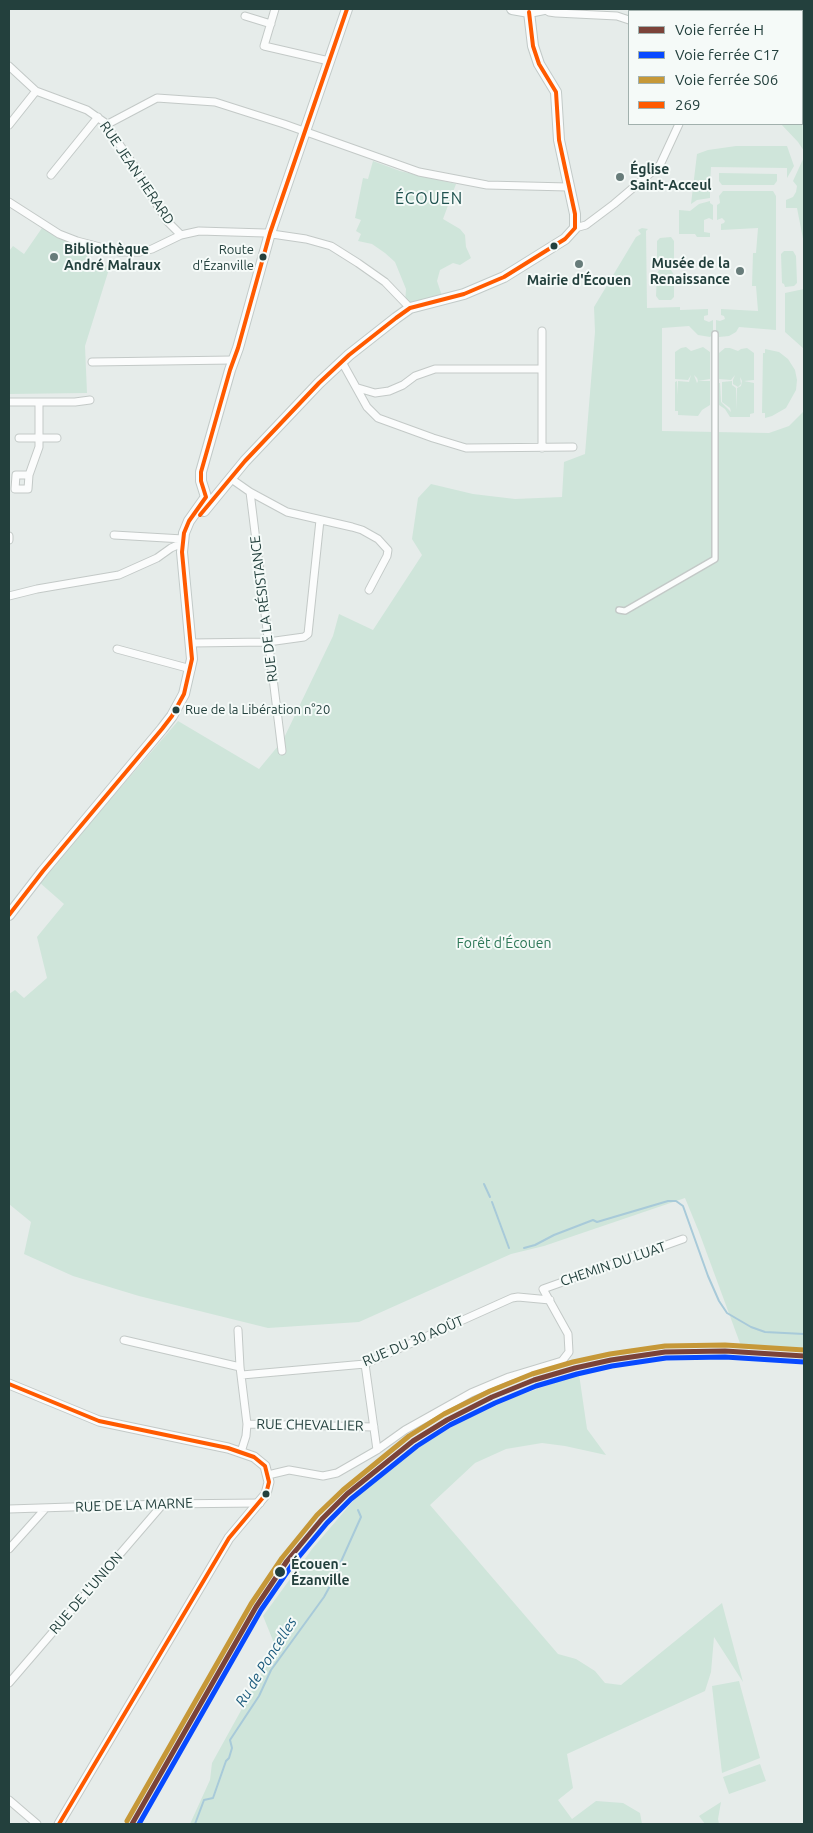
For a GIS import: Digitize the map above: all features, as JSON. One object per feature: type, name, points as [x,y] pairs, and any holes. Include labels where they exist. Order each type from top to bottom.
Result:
[{"type":"main road","points":[[9,915],[43,871],[172,716],[184,694],[191,668],[191,643],[182,541],[189,521],[205,500],[201,472],[270,233],[347,9]]},
{"type":"main road","points":[[512,9],[529,12],[544,9]]},
{"type":"main road","points":[[182,541],[230,478],[319,383],[342,362],[410,308],[464,294],[504,278],[565,240],[575,228],[575,214],[559,140],[556,92],[539,64],[533,46],[529,12]]},
{"type":"street","points":[[276,9],[264,46],[329,61]]},
{"type":"street","points":[[544,9],[556,13],[616,16],[628,20]]},
{"type":"street","points":[[244,16],[271,24]]},
{"type":"street","points":[[9,66],[36,91],[9,125]]},
{"type":"street","name":"RUE JEAN HERARD","points":[[36,91],[87,110],[98,117],[106,125],[133,164],[166,220],[181,235]]},
{"type":"street","points":[[106,125],[153,100],[164,98],[226,105],[409,169],[445,178],[487,185],[568,187]]},
{"type":"street","points":[[51,175],[98,117]]},
{"type":"street","points":[[575,228],[586,225],[660,165],[679,125]]},
{"type":"street","points":[[9,202],[59,234],[118,252],[140,252],[152,249],[181,235],[210,231],[270,233],[306,239],[331,246],[385,282],[410,308]]},
{"type":"street","points":[[542,331],[542,448]]},
{"type":"street","points":[[619,610],[625,611],[715,559],[715,334]]},
{"type":"street","points":[[92,362],[234,360]]},
{"type":"street","points":[[342,362],[367,407],[378,418],[466,448],[573,447]]},
{"type":"street","points":[[358,388],[375,393],[390,391],[403,386],[415,376],[435,369],[542,369]]},
{"type":"street","points":[[9,402],[75,402],[90,400]]},
{"type":"street","points":[[29,475],[38,453],[39,402]]},
{"type":"street","points":[[19,438],[57,438]]},
{"type":"street","points":[[230,478],[250,492],[287,512],[352,527],[378,539],[388,550],[385,562],[369,590]]},
{"type":"street","points":[[205,490],[220,491]]},
{"type":"street","name":"RUE DE LA RÉSISTANCE","points":[[250,492],[282,751]]},
{"type":"street","points":[[191,643],[268,642],[304,637],[308,634],[320,520]]},
{"type":"street","points":[[114,535],[182,541]]},
{"type":"street","points":[[9,596],[37,589],[119,575],[157,558],[182,541]]},
{"type":"street","points":[[117,649],[191,668]]},
{"type":"street","name":"CHEMIN DU LUAT","points":[[550,1300],[542,1289],[683,1239]]},
{"type":"street","name":"RUE DU 30 AOÛT","points":[[242,1375],[365,1364],[512,1298],[550,1300]]},
{"type":"street","points":[[268,1475],[289,1470],[323,1476],[337,1473],[377,1450],[405,1430],[471,1393],[509,1377],[558,1362],[568,1355],[570,1348],[568,1334],[550,1300]]},
{"type":"street","points":[[238,1330],[240,1367],[247,1424],[246,1436],[241,1452]]},
{"type":"street","points":[[124,1340],[240,1367]]},
{"type":"street","points":[[365,1364],[377,1450]]},
{"type":"street","points":[[9,1384],[99,1421],[241,1452],[258,1459],[268,1475],[268,1489],[260,1503],[234,1530],[59,1824]]},
{"type":"street","name":"RUE CHEVALLIER","points":[[247,1424],[374,1427]]},
{"type":"street","name":"RUE DE LA MARNE","points":[[9,1509],[238,1502],[260,1503]]},
{"type":"street","name":"RUE DE L'UNION","points":[[9,1683],[163,1504]]},
{"type":"street","points":[[9,1549],[45,1509]]},
{"type":"street","points":[[9,1800],[37,1824]]},
{"type":"green space","points":[[804,9],[804,151],[782,125],[803,125],[803,10],[776,10]]},
{"type":"green space","points":[[736,146],[787,146],[794,166],[787,178],[787,168],[711,167],[710,185],[707,188],[710,190],[710,198],[697,200],[691,204],[697,154],[708,150]]},
{"type":"green space","points":[[804,157],[804,244],[797,208],[786,208],[786,200],[793,197],[796,192],[797,186],[793,181]]},
{"type":"green space","points":[[373,161],[400,171],[456,184],[443,219],[460,229],[465,235],[466,247],[471,258],[460,265],[453,263],[440,270],[437,281],[442,296],[417,306],[405,303],[406,289],[395,262],[372,244],[358,241],[361,234],[356,231],[361,220],[355,218],[363,178],[368,179]]},
{"type":"green space","points":[[719,173],[777,174],[777,181],[774,185],[722,185],[719,181]]},
{"type":"green space","points":[[723,191],[773,191],[776,196],[776,330],[739,327],[736,332],[729,336],[719,337],[716,334],[716,320],[725,319],[721,315],[721,309],[758,311],[756,286],[752,286],[753,253],[756,253],[758,228],[721,230],[721,224],[725,221],[722,218],[717,220],[717,205],[720,203],[719,196]]},
{"type":"green space","points":[[710,201],[713,205],[713,220],[709,218],[704,220],[704,232],[710,233],[710,237],[697,237],[695,234],[679,234],[679,210],[690,211],[699,204]]},
{"type":"green space","points":[[42,228],[89,250],[87,259],[110,266],[85,346],[87,393],[9,394],[9,251],[13,246],[24,254]]},
{"type":"green space","name":"Forêt d'Écouen","points":[[642,228],[648,229],[646,231],[647,308],[680,307],[680,310],[708,309],[708,315],[704,316],[704,320],[709,322],[713,320],[713,334],[710,337],[698,335],[689,326],[662,328],[662,431],[769,433],[789,426],[804,411],[804,1349],[741,1346],[685,1198],[544,1246],[511,1254],[359,1322],[268,1328],[139,1296],[73,1276],[24,1254],[31,1222],[9,1204],[9,994],[15,990],[24,998],[47,978],[37,937],[64,904],[39,882],[178,721],[259,769],[283,740],[333,636],[339,614],[373,630],[422,555],[412,539],[418,498],[431,484],[473,494],[515,499],[562,497],[564,462],[585,454],[595,332],[594,307],[636,237],[641,234],[638,230]]},
{"type":"green space","points":[[671,237],[674,241],[674,261],[671,264],[659,263],[657,260],[657,241],[660,238]]},
{"type":"green space","points":[[784,251],[793,251],[796,256],[797,283],[794,286],[785,287],[782,283],[781,254]]},
{"type":"green space","points":[[659,270],[671,270],[674,275],[674,297],[671,300],[659,300],[656,296],[657,273]]},
{"type":"green space","points":[[804,289],[804,349],[785,332],[785,293]]},
{"type":"green space","points":[[686,347],[691,351],[703,347],[710,352],[710,379],[698,381],[710,381],[710,405],[702,410],[698,416],[678,415],[678,411],[675,411],[675,382],[677,381],[677,395],[678,381],[689,382],[691,375],[688,380],[675,379],[675,352]]},
{"type":"green space","points":[[725,348],[738,351],[747,348],[754,353],[754,380],[744,381],[754,383],[754,413],[750,414],[750,417],[730,417],[725,409],[719,405],[720,383],[721,402],[731,412],[730,408],[722,402],[722,382],[732,381],[732,385],[736,388],[737,410],[737,388],[741,386],[742,381],[740,377],[741,384],[738,387],[733,384],[735,375],[731,380],[719,379],[719,353]]},
{"type":"green space","points":[[765,349],[779,352],[788,359],[795,370],[797,380],[796,390],[786,408],[765,418],[765,413],[762,413],[763,353],[765,353]]},
{"type":"green space","points":[[579,1374],[587,1429],[606,1455],[542,1443],[506,1449],[475,1463],[430,1505],[558,1654],[576,1659],[595,1671],[605,1683],[621,1685],[722,1603],[743,1682],[714,1637],[711,1672],[705,1691],[567,1754],[573,1788],[558,1800],[572,1819],[596,1801],[623,1803],[640,1813],[642,1824],[190,1824],[210,1780],[212,1763],[265,1667],[274,1643],[263,1616],[312,1549],[360,1493],[402,1456],[466,1419],[515,1397]]},
{"type":"green space","points":[[739,1681],[760,1758],[722,1773],[712,1686]]},
{"type":"green space","points":[[760,1764],[766,1781],[729,1794],[723,1777]]},
{"type":"green space","points":[[721,1802],[719,1824],[705,1824],[699,1816]]},
{"type":"waterway","points":[[484,1184],[490,1197]]},
{"type":"waterway","points":[[524,1248],[593,1220],[597,1222],[668,1201],[676,1201],[683,1206],[708,1276],[719,1301],[727,1313],[751,1327],[765,1332],[804,1334]]},
{"type":"waterway","points":[[492,1202],[509,1248]]},
{"type":"waterway","name":"Ru de Poncelles","points":[[195,1824],[204,1800],[213,1798],[232,1748],[230,1740],[259,1696],[271,1670],[330,1586],[361,1517],[358,1510]]},
{"type":"rail line","name":"S06","points":[[127,1821],[251,1604],[282,1558],[317,1515],[343,1490],[409,1436],[444,1414],[490,1391],[532,1374],[573,1362],[610,1354],[665,1346],[725,1345],[804,1350]]},
{"type":"rail line","name":"H","points":[[132,1824],[256,1607],[287,1561],[322,1519],[347,1494],[413,1441],[447,1420],[492,1397],[534,1380],[611,1360],[665,1352],[725,1351],[804,1356]]},
{"type":"rail line","name":"C17","points":[[139,1824],[261,1610],[292,1565],[327,1523],[351,1499],[417,1446],[450,1425],[536,1386],[612,1366],[666,1358],[725,1357],[804,1362]]},
{"type":"transit line","name":"269","points":[[9,915],[43,871],[162,729],[172,716],[184,694],[192,659],[182,552],[184,533],[189,521],[206,497],[201,481],[201,472],[230,370],[238,348],[270,233],[347,9]]},
{"type":"transit line","name":"269","points":[[200,515],[245,461],[319,383],[349,355],[396,318],[410,308],[464,294],[504,277],[565,239],[575,228],[575,214],[559,140],[556,92],[539,64],[533,46],[529,12]]},
{"type":"transit line","name":"269","points":[[9,1384],[99,1421],[228,1448],[254,1457],[265,1466],[269,1482],[266,1494],[229,1538],[59,1824]]},
{"type":"place","name":"Église Saint-Acceul","points":[[620,177]]},
{"type":"place","name":"Bibliothèque André Malraux","points":[[54,257]]},
{"type":"place","name":"Route d'Ézanville","points":[[263,257]]},
{"type":"place","name":"Mairie d'Écouen","points":[[579,264]]},
{"type":"place","name":"Musée de la Renaissance","points":[[740,271]]},
{"type":"place","name":"Rue de la Libération n°20","points":[[176,710]]},
{"type":"place","name":"Écouen - Ézanville","points":[[280,1572]]},
{"type":"district","name":"ÉCOUEN","points":[[429,199]]}]
